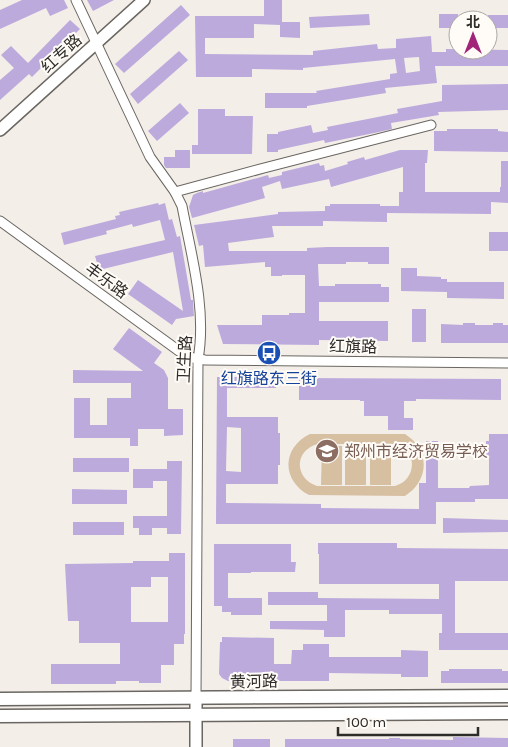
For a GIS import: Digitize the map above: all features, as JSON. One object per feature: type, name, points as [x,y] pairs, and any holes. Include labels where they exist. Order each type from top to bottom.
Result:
[{"type":"main road","name":"黄河路","points":[[0,699],[508,696]]},
{"type":"main road","name":"黄河路","points":[[0,716],[508,713]]},
{"type":"street","name":"卫生路","points":[[76,0],[150,157],[176,192],[182,206],[198,293],[202,331],[198,359],[196,747]]},
{"type":"street","name":"红专路","points":[[0,130],[144,0]]},
{"type":"street","points":[[176,192],[431,125]]},
{"type":"street","name":"丰乐路","points":[[0,221],[179,351],[198,359]]},
{"type":"street","name":"红旗路","points":[[198,359],[508,363]]},
{"type":"shaded area","points":[[310,434],[405,434],[419,448],[423,456],[423,474],[419,482],[405,496],[309,495],[294,482],[288,464],[294,447]],"holes":[[[318,444],[396,444],[408,452],[412,465],[408,478],[395,486],[317,486],[309,482],[301,471],[300,464],[304,452]]]},
{"type":"shaded area","points":[[322,445],[342,446],[342,485],[321,485]]},
{"type":"shaded area","points":[[345,445],[366,446],[366,485],[345,485]]},
{"type":"shaded area","points":[[370,445],[391,446],[391,485],[370,485]]},
{"type":"building","points":[[22,0],[64,0],[68,8],[50,16],[46,8],[0,29],[0,10]]},
{"type":"building","points":[[87,0],[114,0],[93,11]]},
{"type":"building","points":[[264,0],[282,0],[282,22],[300,22],[300,38],[280,37],[280,25],[254,24],[254,38],[205,38],[205,54],[313,55],[313,51],[377,44],[378,49],[396,48],[396,39],[431,36],[432,52],[446,52],[446,49],[448,49],[448,60],[498,60],[498,50],[508,50],[508,66],[435,66],[437,83],[385,88],[386,93],[307,106],[307,108],[265,108],[265,93],[317,93],[316,91],[390,79],[390,74],[397,73],[395,59],[303,68],[303,70],[252,69],[252,77],[196,77],[195,16],[264,16]],"holes":[[[419,57],[420,71],[406,73],[404,58]]]},
{"type":"building","points":[[181,5],[190,15],[124,73],[115,64]]},
{"type":"building","points":[[369,14],[370,25],[310,28],[309,17]]},
{"type":"building","points":[[439,14],[448,14],[448,28],[439,28]]},
{"type":"building","points":[[498,15],[508,15],[508,28],[498,28]]},
{"type":"building","points":[[70,20],[80,29],[32,77],[29,74],[0,100],[0,80],[14,68],[1,55],[11,46],[28,63]]},
{"type":"building","points":[[179,51],[188,60],[138,104],[130,94]]},
{"type":"building","points":[[508,84],[508,110],[438,112],[439,115],[391,123],[392,129],[325,143],[324,140],[278,150],[278,152],[267,152],[267,134],[278,134],[278,132],[311,125],[313,133],[328,130],[327,127],[398,113],[397,109],[442,101],[442,85]]},
{"type":"building","points":[[180,103],[189,113],[157,141],[148,131]]},
{"type":"building","points":[[198,109],[225,109],[225,116],[253,116],[252,154],[192,154],[192,145],[198,145]]},
{"type":"building","points":[[447,129],[498,129],[498,131],[508,132],[508,152],[434,151],[434,131],[447,131]]},
{"type":"building","points":[[175,150],[190,150],[190,168],[166,168],[164,157],[175,157]]},
{"type":"building","points":[[400,150],[428,150],[427,163],[425,163],[425,192],[500,192],[501,161],[508,161],[508,203],[491,202],[491,214],[387,213],[387,222],[323,221],[323,226],[272,226],[274,237],[228,243],[229,251],[307,251],[307,248],[327,247],[389,247],[389,264],[346,262],[346,264],[318,264],[319,286],[381,284],[381,287],[389,287],[389,302],[319,302],[319,321],[388,321],[388,341],[319,340],[319,345],[223,344],[217,325],[262,325],[262,315],[305,313],[305,275],[271,276],[271,267],[265,267],[265,262],[205,267],[203,245],[199,246],[194,225],[278,214],[278,212],[325,211],[325,206],[330,206],[330,204],[399,206],[399,192],[403,192],[403,167],[331,187],[329,179],[282,189],[280,181],[262,187],[265,198],[192,218],[189,207],[193,195],[268,175],[269,178],[282,175],[282,172],[319,163],[320,166],[324,165],[325,171],[364,157],[365,160]]},
{"type":"building","points":[[158,203],[159,205],[165,203],[169,220],[172,219],[177,237],[180,236],[191,300],[193,300],[194,316],[176,319],[172,325],[128,294],[138,280],[183,311],[173,252],[99,270],[95,256],[165,240],[160,220],[133,227],[132,224],[106,231],[107,234],[64,245],[61,233],[116,219],[115,216],[120,215],[119,212]]},
{"type":"building","points":[[489,232],[508,232],[508,251],[489,251]]},
{"type":"building","points":[[401,268],[417,268],[417,276],[441,277],[441,279],[447,279],[447,282],[504,282],[504,299],[447,298],[447,292],[401,291]]},
{"type":"building","points":[[412,309],[426,309],[426,342],[412,342]]},
{"type":"building","points":[[463,323],[493,325],[493,323],[503,323],[503,325],[508,325],[508,343],[441,343],[441,324],[463,325]]},
{"type":"building","points":[[129,328],[162,352],[154,363],[164,370],[168,378],[168,409],[183,409],[183,435],[164,436],[164,429],[138,429],[138,446],[130,446],[130,438],[74,438],[74,398],[90,398],[90,425],[107,425],[107,398],[131,398],[131,383],[73,383],[73,370],[143,371],[113,349]]},
{"type":"building","points":[[217,377],[276,377],[276,388],[227,388],[227,417],[278,417],[278,433],[280,433],[278,484],[226,484],[226,503],[321,504],[321,508],[419,509],[419,483],[426,483],[426,441],[438,441],[438,488],[469,488],[470,486],[489,485],[489,457],[486,457],[486,441],[489,441],[489,434],[508,434],[508,499],[475,499],[475,502],[436,502],[436,524],[216,524]],"holes":[[[227,427],[241,428],[241,472],[226,471]]]},
{"type":"building","points":[[299,378],[501,379],[501,400],[416,399],[416,401],[404,401],[404,418],[413,418],[413,430],[388,430],[388,416],[364,416],[364,401],[299,400]]},
{"type":"building","points":[[73,458],[129,458],[129,472],[73,472]]},
{"type":"building","points":[[167,461],[182,461],[181,534],[167,534],[167,528],[152,528],[152,535],[139,535],[139,528],[133,528],[133,516],[167,516],[167,481],[153,481],[153,488],[133,488],[133,469],[167,469]]},
{"type":"building","points":[[72,489],[127,490],[127,504],[72,504]]},
{"type":"building","points":[[443,518],[508,520],[508,532],[443,533]]},
{"type":"building","points":[[73,522],[124,522],[124,535],[73,535]]},
{"type":"building","points":[[318,543],[397,543],[397,548],[508,549],[508,581],[455,581],[455,633],[508,633],[508,650],[439,650],[439,633],[442,633],[442,614],[389,614],[389,610],[345,610],[345,637],[324,637],[324,630],[270,629],[270,621],[327,621],[327,605],[268,605],[268,592],[318,592],[318,598],[439,599],[439,584],[319,584]]},
{"type":"building","points":[[214,544],[291,544],[291,562],[296,562],[295,572],[228,573],[228,598],[262,598],[262,615],[231,615],[231,612],[222,612],[222,606],[214,606]]},
{"type":"building","points":[[169,553],[185,553],[185,634],[184,644],[174,644],[174,665],[161,665],[161,683],[116,681],[116,684],[51,684],[51,664],[120,664],[120,643],[79,643],[79,621],[68,621],[65,564],[169,561]],"holes":[[[151,577],[168,577],[168,622],[131,622],[131,587],[151,587]]]},
{"type":"building","points":[[222,637],[274,638],[274,664],[291,664],[292,650],[303,650],[303,644],[329,644],[329,657],[401,657],[401,650],[428,651],[428,677],[401,677],[401,674],[329,673],[329,681],[228,681],[219,674],[220,642],[222,642]]},
{"type":"building","points":[[449,669],[502,669],[502,671],[508,671],[508,683],[441,683],[441,671],[449,671]]},
{"type":"building","points":[[453,737],[508,738],[508,747],[285,747],[285,739],[400,738],[453,740]]},
{"type":"building","points":[[233,739],[270,739],[270,747],[233,747]]},
{"type":"place","name":"红旗路东三街","points":[[269,353]]},
{"type":"place","name":"郑州市经济贸易学校","points":[[327,451]]}]
